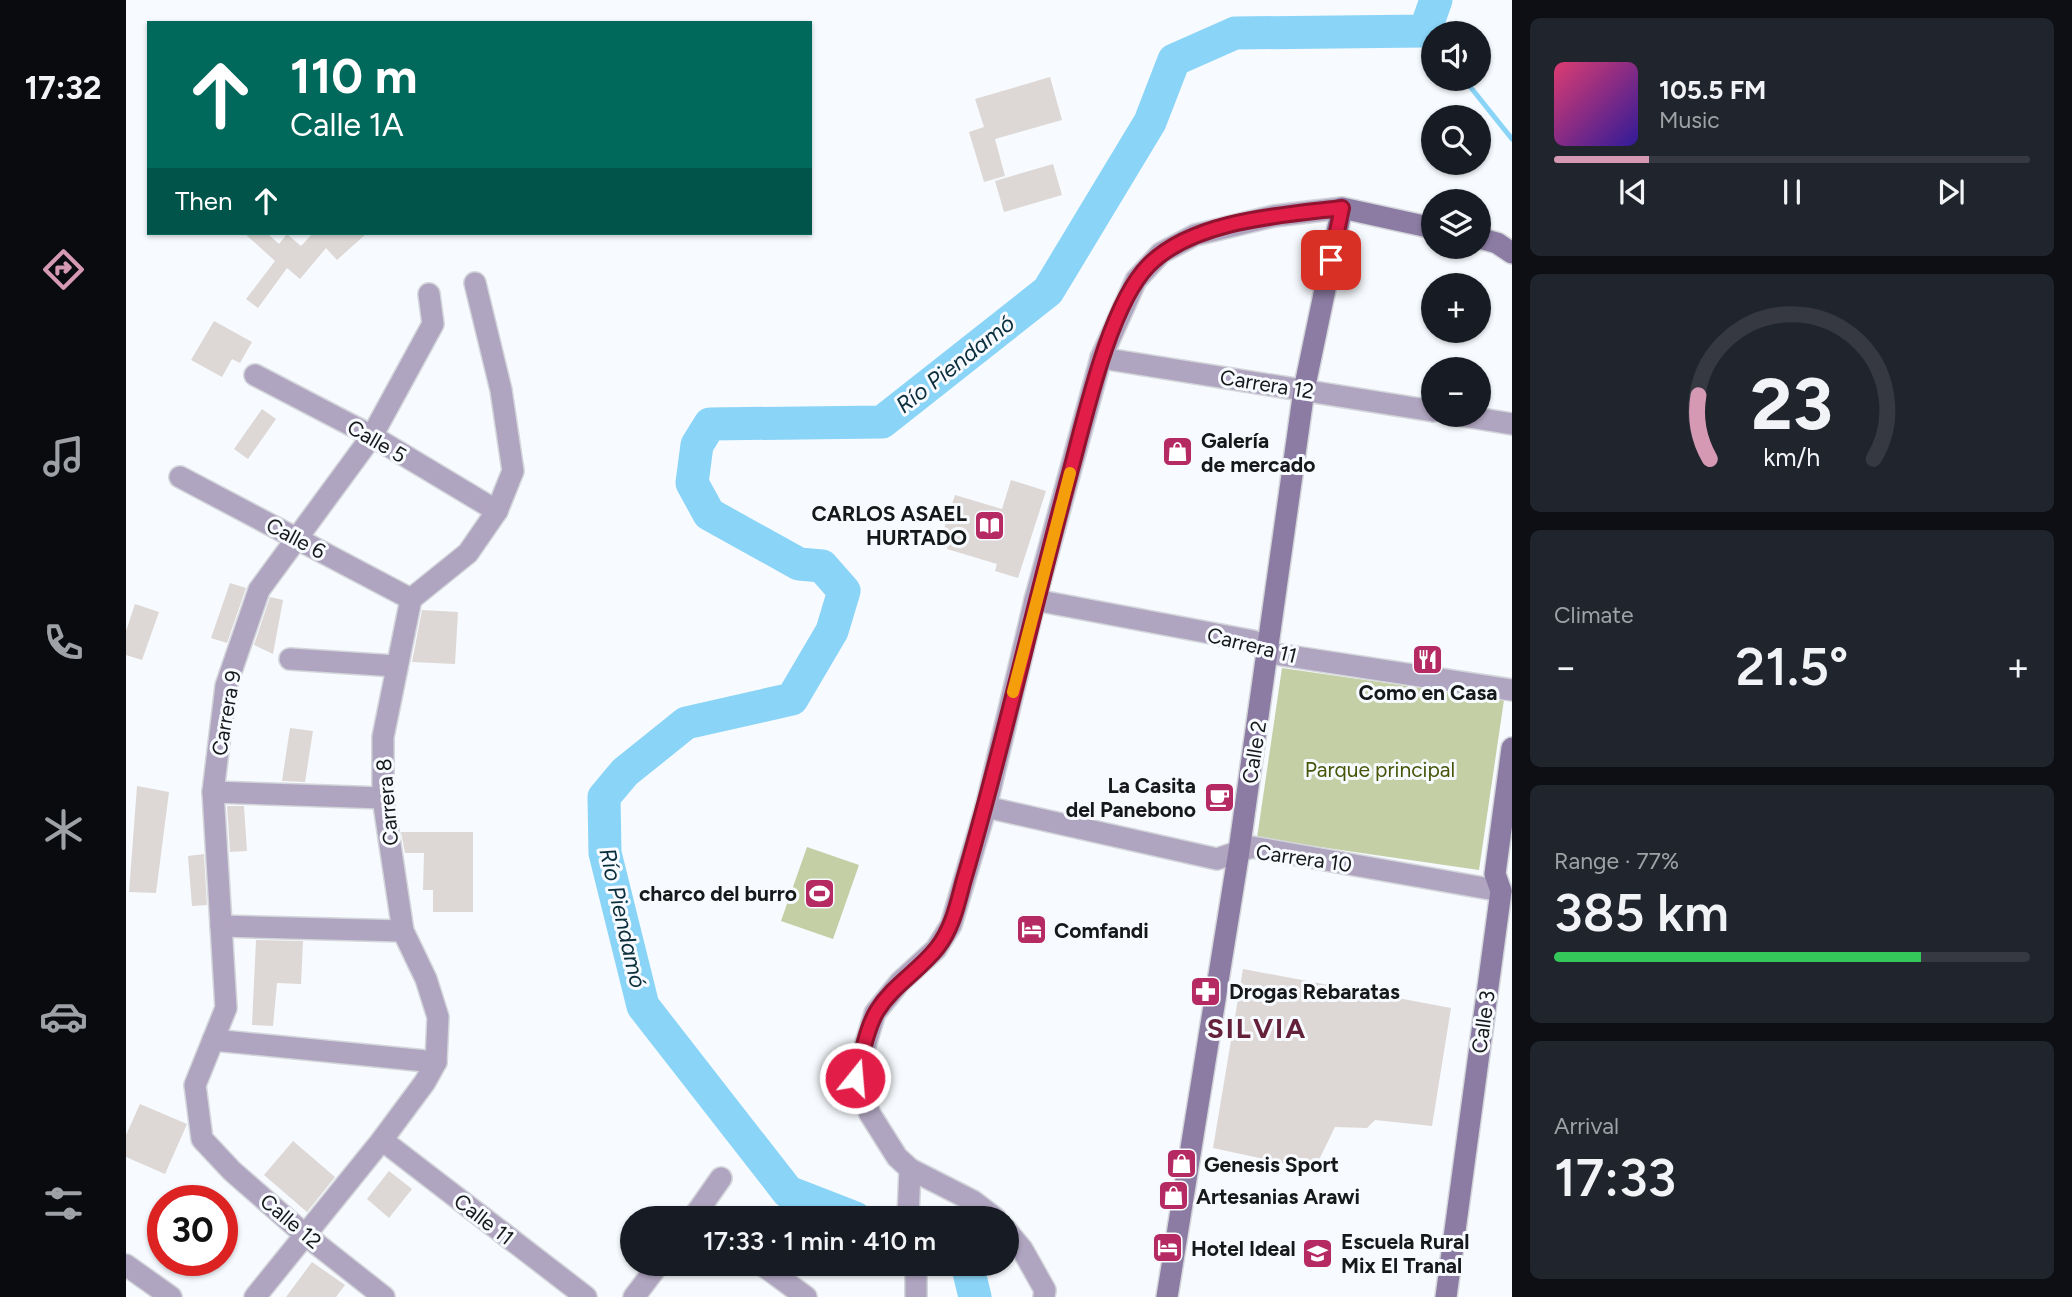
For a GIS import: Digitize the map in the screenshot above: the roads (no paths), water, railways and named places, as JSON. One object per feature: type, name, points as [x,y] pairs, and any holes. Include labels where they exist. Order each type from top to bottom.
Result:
[{"type":"main road","points":[[1342,208],[1421,225]]},
{"type":"main road","name":"Calle 2","points":[[1171,1296],[1269,653],[1304,390],[1342,208]]},
{"type":"main road","points":[[1491,241],[1512,253]]},
{"type":"main road","name":"Calle 3","points":[[1446,1297],[1501,891],[1494,874],[1512,747]]},
{"type":"street","points":[[979,1206],[910,1169],[897,1157],[870,1114],[855,1078],[875,1013],[900,982],[936,949],[951,925],[986,807],[1035,600],[1101,358],[1136,280],[1172,246],[1195,235],[1274,216],[1342,208]]},
{"type":"street","points":[[411,599],[468,553],[497,511],[513,471],[502,390],[475,283]]},
{"type":"street","name":"Carrera 9","points":[[202,1139],[195,1085],[226,1008],[213,792],[226,686],[259,590],[372,436],[433,324],[429,294]]},
{"type":"street","name":"Carrera 12","points":[[1101,358],[1421,409]]},
{"type":"street","name":"Calle 5","points":[[255,375],[372,436],[497,511]]},
{"type":"street","points":[[1491,421],[1512,424]]},
{"type":"street","name":"Calle 6","points":[[180,477],[411,599]]},
{"type":"street","name":"Carrera 8","points":[[255,1297],[303,1234],[382,1140],[425,1082],[436,1062],[438,1017],[426,979],[403,931],[383,798],[383,737],[395,666],[411,599]]},
{"type":"street","name":"Carrera 11","points":[[1035,600],[1253,641],[1269,653],[1512,690]]},
{"type":"street","points":[[290,659],[395,666]]},
{"type":"street","points":[[213,792],[383,798]]},
{"type":"street","name":"Carrera 10","points":[[986,807],[1217,859],[1252,847],[1501,891]]},
{"type":"street","points":[[221,926],[403,931]]},
{"type":"street","points":[[213,1040],[436,1062]]},
{"type":"street","name":"Calle 12","points":[[202,1139],[232,1171],[303,1234],[384,1297]]},
{"type":"street","name":"Calle 11","points":[[382,1140],[586,1297]]},
{"type":"street","points":[[908,1206],[910,1169]]},
{"type":"street","points":[[703,1206],[721,1178]]},
{"type":"street","points":[[1019,1245],[1045,1290],[1044,1297]]},
{"type":"street","points":[[126,1265],[171,1297]]},
{"type":"street","points":[[634,1297],[650,1276]]},
{"type":"street","points":[[777,1276],[806,1297]]},
{"type":"waterway","name":"Río Piendamó","points":[[824,1206],[788,1192],[643,1006],[605,853],[604,797],[625,772],[686,723],[792,699],[832,631],[844,591],[822,566],[799,564],[709,514],[692,483],[697,445],[710,424],[882,422],[1048,291],[1150,122],[1174,60],[1235,33],[1425,31],[1436,0]]},
{"type":"waterway","points":[[1474,91],[1512,139]]},
{"type":"waterway","name":"Río Piendamó","points":[[970,1276],[975,1297]]},
{"type":"place","name":"Galería de mercado","points":[[1178,452]]},
{"type":"place","name":"CARLOS ASAEL HURTADO","points":[[990,525]]},
{"type":"place","name":"Como en Casa","points":[[1428,660]]},
{"type":"place","name":"La Casita del Panebono","points":[[1219,797]]},
{"type":"place","name":"charco del burro","points":[[820,893]]},
{"type":"place","name":"Comfandi","points":[[1031,930]]},
{"type":"place","name":"Drogas Rebaratas","points":[[1206,991]]},
{"type":"place","name":"Genesis Sport","points":[[1181,1164]]},
{"type":"place","name":"Artesanias Arawi","points":[[1173,1196]]},
{"type":"place","name":"Hotel Ideal","points":[[1168,1248]]},
{"type":"place","name":"Escuela Rural Mix El Tranal","points":[[1318,1253]]},
{"type":"district","name":"SILVIA","points":[[1257,1028]]},
{"type":"park label","name":"Parque principal","points":[[1380,769]]}]
